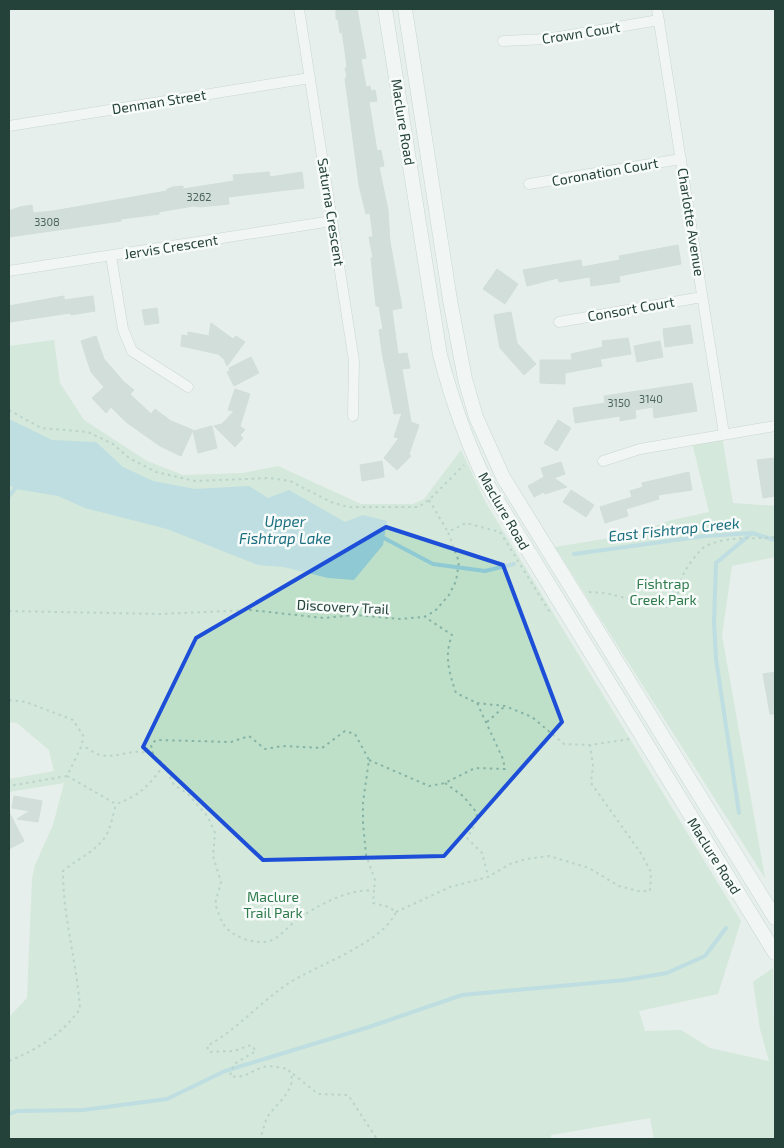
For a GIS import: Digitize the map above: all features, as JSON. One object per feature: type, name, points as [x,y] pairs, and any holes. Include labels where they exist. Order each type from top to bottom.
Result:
[{"type":"main road","name":"Maclure Road","points":[[385,9],[440,355],[452,402],[473,456],[486,482],[561,608],[775,954]]},
{"type":"main road","name":"Maclure Road","points":[[405,9],[450,300],[465,379],[476,417],[503,477],[775,918]]},
{"type":"street","name":"Saturna Crescent","points":[[299,9],[354,361],[353,416]]},
{"type":"street","name":"Charlotte Avenue","points":[[658,9],[724,434]]},
{"type":"street","name":"Crown Court","points":[[503,41],[547,39],[659,20]]},
{"type":"street","name":"Denman Street","points":[[9,126],[310,78]]},
{"type":"street","name":"Coronation Court","points":[[529,184],[681,159]]},
{"type":"street","name":"Jervis Crescent","points":[[9,271],[332,221]]},
{"type":"street","points":[[111,256],[125,339],[132,351],[188,387]]},
{"type":"street","name":"Consort Court","points":[[559,322],[702,297]]},
{"type":"street","points":[[603,461],[640,449],[775,426]]},
{"type":"path","points":[[9,410],[41,428],[88,432],[112,444],[129,458],[156,472],[196,481],[270,478],[290,482],[331,502],[348,507],[404,509],[418,507],[429,500],[473,456]]},
{"type":"path","name":"Discovery Trail","points":[[9,611],[159,614],[250,610],[324,618],[355,615],[400,619],[424,617],[435,611],[450,594],[456,581],[459,562],[452,539],[429,500]]},
{"type":"path","points":[[448,532],[466,524],[500,532],[551,615]]},
{"type":"path","points":[[584,593],[606,593],[664,608],[672,604],[678,594],[684,573],[704,548],[731,538],[775,537]]},
{"type":"path","points":[[424,617],[452,635],[447,650],[449,672],[456,692],[478,703],[505,706],[532,717],[564,744],[590,746],[633,739]]},
{"type":"path","points":[[9,700],[26,702],[73,720],[83,735],[82,746],[67,776]]},
{"type":"path","points":[[369,760],[429,786],[445,783],[475,768],[505,769],[503,759],[478,703]]},
{"type":"path","points":[[487,722],[505,706]]},
{"type":"path","points":[[374,891],[352,891],[296,920],[270,941],[259,942],[244,939],[225,927],[215,904],[222,882],[213,856],[215,833],[208,817],[188,794],[174,785],[164,765],[153,754],[151,745],[156,740],[230,742],[249,736],[265,749],[283,746],[322,748],[345,731],[355,734],[369,760],[363,802],[363,823],[366,855],[375,880],[374,891],[372,903],[389,907],[396,912]]},
{"type":"path","points":[[82,746],[100,754],[137,752],[153,754]]},
{"type":"path","points":[[377,1139],[348,1095],[318,1094],[288,1069],[270,1066],[262,1068],[249,1076],[230,1076],[234,1064],[256,1051],[252,1045],[234,1051],[209,1052],[207,1046],[224,1037],[287,984],[356,948],[383,929],[393,919],[396,912],[450,887],[488,876],[510,864],[526,859],[549,856],[589,868],[620,886],[638,891],[650,891],[650,872],[640,852],[591,783],[590,746]]},
{"type":"path","points":[[9,786],[67,776],[116,804],[134,798],[147,786],[164,765]]},
{"type":"path","points":[[445,783],[463,796],[477,813],[476,823],[467,838],[482,853],[488,876]]},
{"type":"path","points":[[9,1061],[36,1050],[67,1027],[80,1009],[78,980],[72,955],[63,893],[63,871],[76,860],[89,853],[106,836],[116,804]]},
{"type":"path","points":[[260,1139],[267,1118],[284,1096],[292,1081],[291,1073]]},
{"type":"highlighted area","points":[[386,527],[503,565],[562,722],[444,856],[263,860],[143,747],[196,638]]},
{"type":"green space","name":"Maclure Trail Park","points":[[54,340],[60,383],[84,420],[147,461],[183,475],[243,473],[278,466],[361,504],[413,504],[424,499],[461,450],[486,503],[741,921],[718,994],[639,1011],[645,1031],[681,1030],[710,1048],[769,1061],[760,1029],[753,982],[773,968],[775,1139],[654,1139],[650,1118],[551,1135],[551,1139],[9,1139],[9,1017],[27,998],[32,879],[35,865],[53,825],[64,783],[9,792],[9,779],[54,771],[49,750],[17,723],[9,722],[9,346]]},
{"type":"green space","name":"Fishtrap Creek Park","points":[[722,436],[733,503],[775,506],[775,557],[732,566],[722,635],[765,878],[555,547],[634,534],[668,521],[709,512],[692,442]]},
{"type":"water","name":"Upper Fishtrap Lake","points":[[9,419],[52,440],[96,442],[123,467],[153,481],[195,489],[249,486],[268,498],[289,490],[345,522],[363,515],[387,521],[383,545],[354,580],[328,578],[284,567],[258,565],[167,529],[85,508],[58,496],[16,489],[9,485]]},
{"type":"building","points":[[336,9],[357,9],[366,58],[361,59],[366,87],[370,86],[371,91],[375,90],[377,101],[369,102],[377,151],[381,150],[384,166],[379,167],[388,210],[390,242],[402,308],[392,310],[398,354],[407,353],[410,368],[402,369],[411,422],[419,425],[409,454],[411,456],[397,470],[384,458],[399,438],[394,437],[402,413],[394,414],[382,352],[379,330],[383,329],[379,306],[376,306],[371,258],[373,258],[369,237],[373,237],[370,213],[366,214],[359,185],[345,78],[347,77],[345,68],[347,68],[345,51],[342,32],[340,33],[338,19],[336,19]]},
{"type":"building","points":[[269,172],[270,177],[302,172],[304,188],[228,197],[229,204],[193,206],[159,212],[159,214],[121,219],[121,221],[9,237],[9,211],[20,207],[32,205],[33,213],[53,211],[167,191],[167,189],[173,187],[183,186],[183,189],[234,181],[233,175]]},
{"type":"building","points":[[678,245],[681,264],[619,276],[620,282],[591,286],[590,277],[559,282],[558,278],[527,286],[523,270],[581,260],[582,267],[620,260],[619,256]]},
{"type":"building","points":[[497,269],[518,284],[505,304],[483,289]]},
{"type":"building","points":[[64,296],[64,300],[93,296],[95,311],[10,322],[9,306]]},
{"type":"building","points":[[157,308],[159,323],[145,325],[142,310]]},
{"type":"building","points":[[511,312],[517,343],[536,364],[524,375],[500,348],[494,315]]},
{"type":"building","points":[[211,323],[233,339],[236,336],[245,342],[227,366],[224,359],[218,354],[181,346],[182,335],[188,336],[188,332],[209,336]]},
{"type":"building","points":[[690,325],[693,343],[665,347],[663,329]]},
{"type":"building","points":[[96,336],[104,359],[124,382],[134,390],[130,394],[151,414],[155,409],[171,421],[193,430],[181,456],[160,446],[126,422],[111,407],[106,413],[92,398],[104,387],[91,372],[81,341]]},
{"type":"building","points":[[628,338],[631,354],[600,359],[602,366],[565,373],[565,384],[540,383],[540,360],[572,360],[571,354],[603,347],[602,341]]},
{"type":"building","points":[[660,341],[663,357],[637,362],[634,346]]},
{"type":"building","points":[[251,357],[259,373],[234,386],[227,372],[230,371],[229,368]]},
{"type":"building","points":[[692,383],[697,411],[654,418],[653,407],[635,410],[636,418],[620,421],[620,416],[575,423],[573,408],[605,403],[604,396]]},
{"type":"building","points":[[235,389],[250,394],[240,426],[245,430],[240,435],[243,438],[235,447],[214,426],[222,424],[234,411],[228,410]]},
{"type":"building","points":[[558,420],[571,428],[557,451],[544,443]]},
{"type":"building","points":[[212,426],[217,448],[198,453],[193,431]]},
{"type":"building","points":[[774,458],[775,496],[763,498],[757,460]]},
{"type":"building","points":[[382,461],[384,477],[362,481],[360,465]]},
{"type":"building","points":[[561,462],[565,474],[554,478],[567,487],[545,494],[544,492],[534,497],[528,486],[544,477],[541,468]]},
{"type":"building","points":[[689,472],[692,490],[658,495],[659,499],[626,509],[628,516],[605,523],[600,507],[632,497],[630,491],[643,487],[642,483]]},
{"type":"building","points":[[571,490],[594,505],[586,517],[563,502]]},
{"type":"building","points":[[775,672],[775,714],[770,714],[763,674]]},
{"type":"building","points":[[14,796],[42,801],[38,822],[17,819],[30,811],[12,808]]},
{"type":"building","points":[[9,812],[24,841],[9,849]]},
{"type":"waterway","points":[[9,496],[18,485]]},
{"type":"waterway","name":"East Fishtrap Creek","points":[[574,554],[705,536],[752,533],[775,540]]},
{"type":"waterway","points":[[739,813],[716,659],[714,622],[716,563],[752,533]]},
{"type":"waterway","name":"East Fishtrap Creek","points":[[380,536],[433,564],[485,571],[514,564]]},
{"type":"waterway","points":[[9,1114],[17,1111],[83,1110],[167,1099],[225,1071],[369,1027],[462,995],[625,980],[667,973],[705,956],[726,928]]}]
